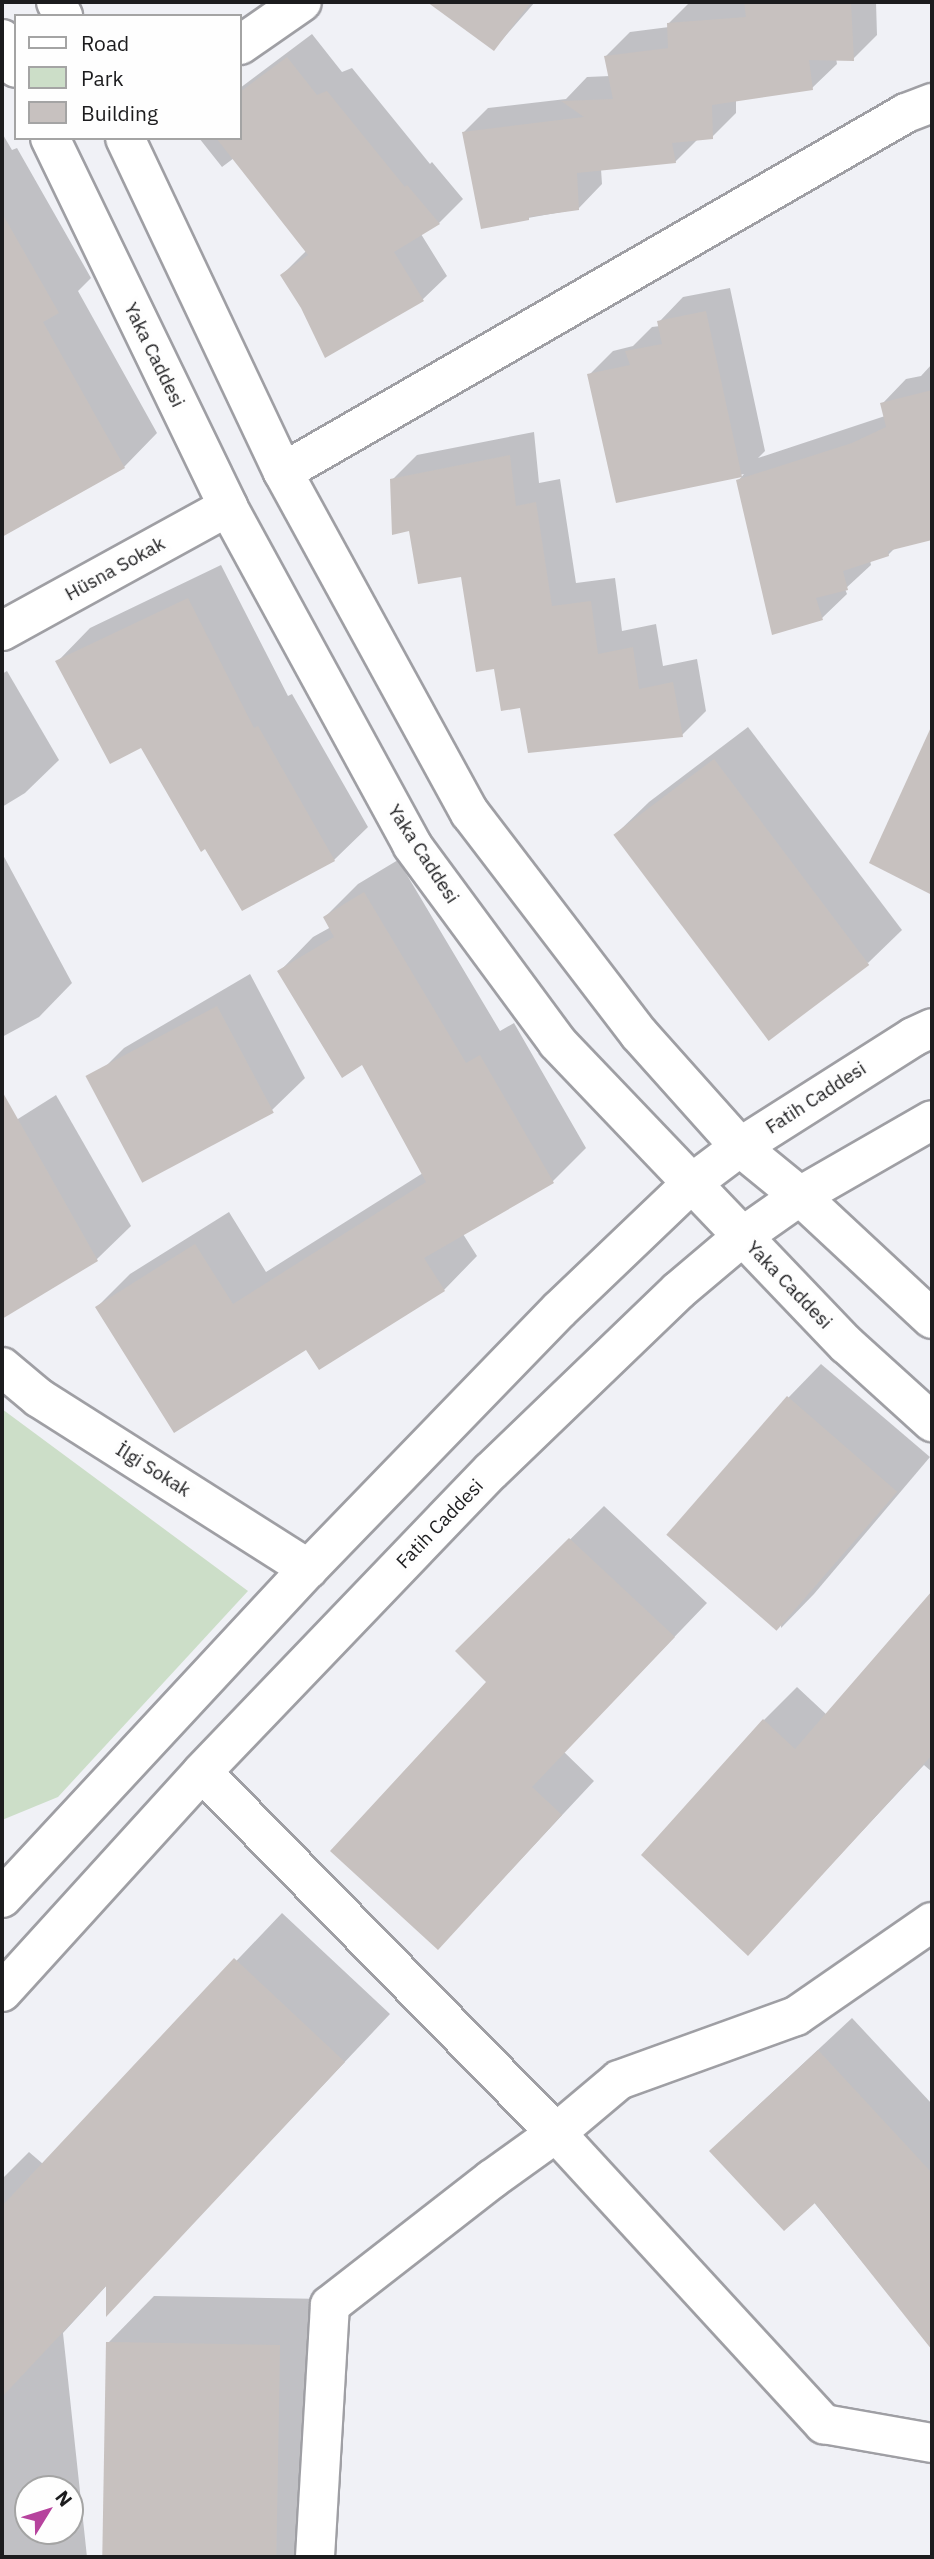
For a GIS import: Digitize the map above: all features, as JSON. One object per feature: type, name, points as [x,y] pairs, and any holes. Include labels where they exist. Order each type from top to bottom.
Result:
[{"type":"street","points":[[242,44],[302,2]]},
{"type":"street","points":[[2,39],[14,64]]},
{"type":"street","points":[[283,472],[894,120],[932,103]]},
{"type":"street","name":"Yaka Caddesi","points":[[51,140],[228,507],[412,845],[557,1042],[847,1345],[932,1422]]},
{"type":"street","points":[[126,140],[283,472],[470,813],[639,1034],[740,1147],[800,1196],[932,1318]]},
{"type":"street","name":"Hüsna Sokak","points":[[2,631],[228,507]]},
{"type":"street","name":"Fatih Caddesi","points":[[2,1898],[308,1569],[559,1310],[692,1183],[740,1147],[913,1037],[932,1028]]},
{"type":"street","name":"Fatih Caddesi","points":[[2,1992],[202,1772],[501,1461],[678,1291],[743,1236],[800,1196],[932,1120]]},
{"type":"street","name":"İlgi Sokak","points":[[2,1367],[39,1398],[308,1569]]},
{"type":"street","points":[[202,1772],[556,2133],[824,2424],[932,2443]]},
{"type":"street","points":[[315,2557],[330,2305],[492,2179],[556,2133],[619,2080],[796,2017],[932,1922]]},
{"type":"green space","points":[[2,1409],[248,1591],[58,1797],[2,1820]]},
{"type":"building","points":[[427,2],[531,2],[494,51]]},
{"type":"building","points":[[744,2],[851,2],[854,61],[809,60],[813,90],[712,105],[713,139],[672,143],[676,163],[577,173],[579,210],[529,217],[529,220],[481,229],[462,132],[584,117],[561,101],[613,99],[604,56],[668,48],[667,23],[746,17]]},
{"type":"building","points":[[287,57],[317,95],[327,91],[405,187],[407,185],[440,224],[394,252],[424,301],[325,358],[301,308],[280,275],[308,255],[218,140],[242,140],[242,91]]},
{"type":"building","points":[[2,213],[59,313],[43,322],[125,468],[2,537]]},
{"type":"building","points":[[706,311],[742,477],[616,503],[587,374],[630,365],[625,351],[662,344],[657,321]]},
{"type":"building","points":[[932,390],[932,540],[888,551],[889,556],[843,571],[848,590],[816,598],[823,620],[772,635],[736,480],[852,443],[886,427],[880,403]]},
{"type":"building","points":[[510,455],[516,506],[536,502],[552,606],[591,601],[598,654],[633,647],[639,689],[673,682],[683,737],[528,753],[520,708],[501,711],[494,669],[476,672],[461,577],[418,584],[409,531],[392,535],[390,479]]},
{"type":"building","points":[[188,598],[254,728],[258,726],[335,861],[242,911],[205,849],[201,852],[141,748],[110,764],[55,661]]},
{"type":"building","points":[[932,725],[932,895],[869,863]]},
{"type":"building","points":[[714,759],[869,965],[769,1041],[613,835]]},
{"type":"building","points":[[364,892],[466,1063],[480,1055],[554,1183],[424,1258],[445,1291],[319,1370],[306,1350],[174,1433],[95,1307],[195,1244],[233,1304],[426,1182],[362,1065],[342,1078],[277,971],[334,937],[323,917]]},
{"type":"building","points":[[217,1006],[274,1113],[142,1183],[85,1076]]},
{"type":"building","points":[[2,1091],[98,1261],[2,1319]]},
{"type":"building","points":[[787,1396],[897,1492],[776,1631],[666,1535]]},
{"type":"building","points":[[569,1538],[675,1637],[532,1787],[562,1815],[438,1950],[330,1851],[486,1682],[455,1651]]},
{"type":"building","points":[[932,1591],[932,1755],[748,1956],[641,1855],[763,1719],[795,1749]]},
{"type":"building","points":[[234,1958],[345,2062],[106,2317],[106,2286],[2,2397],[2,2206]]},
{"type":"building","points":[[818,2050],[932,2173],[932,2350],[815,2203],[784,2231],[709,2151]]},
{"type":"building","points":[[106,2342],[280,2345],[276,2557],[102,2557]]}]
